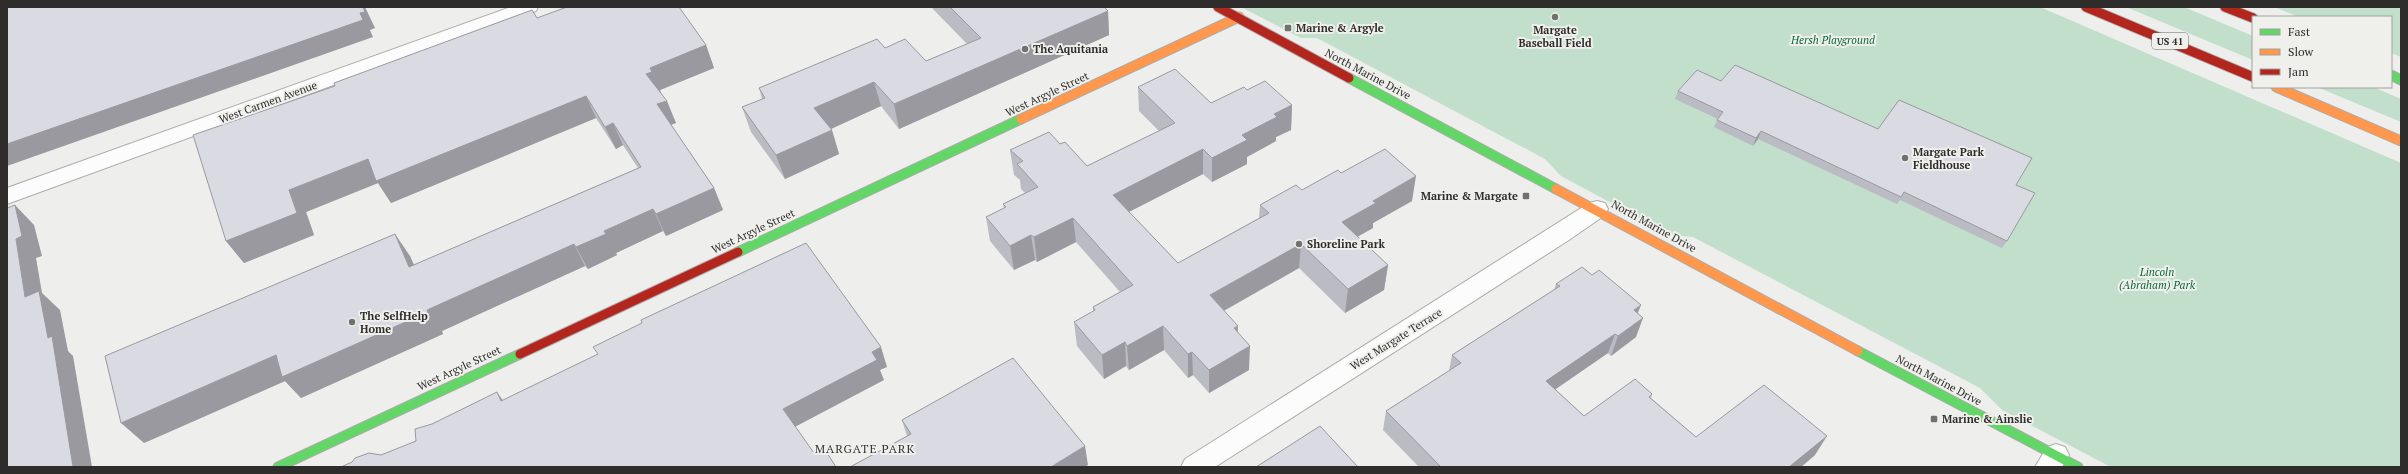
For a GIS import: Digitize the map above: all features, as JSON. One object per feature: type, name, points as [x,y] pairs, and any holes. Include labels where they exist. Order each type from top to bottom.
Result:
[{"type":"main road","name":"North Marine Drive","points":[[1218,7],[1239,17],[1363,86],[1597,209],[1930,390],[2052,461],[2078,467]]},
{"type":"main road","name":"US 41","points":[[2086,7],[2252,77]]},
{"type":"main road","points":[[2225,7],[2252,18]]},
{"type":"main road","name":"West Argyle Street","points":[[278,467],[1239,17]]},
{"type":"main road","points":[[2392,76],[2401,80]]},
{"type":"main road","points":[[2278,88],[2401,141]]},
{"type":"street","name":"West Carmen Avenue","points":[[7,196],[529,7]]},
{"type":"street","name":"West Margate Terrace","points":[[1194,467],[1562,234],[1597,209]]},
{"type":"green space","name":"Lincoln (Abraham) Park","points":[[1241,7],[2040,7],[2401,163],[2401,467],[2111,467],[2002,410],[1980,388],[1693,237],[1671,235],[1561,176],[1545,159],[1317,38],[1301,38]]},
{"type":"green space","points":[[2126,7],[2184,7],[2252,36],[2252,60]]},
{"type":"green space","points":[[2274,7],[2401,7],[2401,57],[2392,53],[2392,16],[2296,16]]},
{"type":"green space","points":[[2319,88],[2375,88],[2401,99],[2401,122]]},
{"type":"building","points":[[7,7],[363,7],[365,12],[360,13],[363,20],[7,144]]},
{"type":"building","points":[[567,7],[679,7],[706,45],[650,68],[652,72],[646,74],[667,101],[657,104],[714,188],[656,214],[653,209],[604,231],[606,234],[576,247],[574,244],[427,310],[428,312],[282,377],[276,355],[121,423],[105,356],[395,234],[409,267],[641,167],[613,123],[605,127],[586,96],[376,181],[368,159],[289,190],[297,213],[226,241],[193,135],[335,86],[334,83],[532,10],[537,18]]},
{"type":"building","points":[[950,7],[1104,7],[1108,11],[894,104],[874,82],[814,108],[832,130],[776,155],[742,107],[765,98],[759,88],[877,39],[885,48],[905,39],[926,61],[981,38]]},
{"type":"building","name":"Margate Park Fieldhouse","points":[[1735,65],[1878,129],[1899,100],[2032,158],[2016,185],[2035,193],[2007,241],[1904,192],[1901,197],[1761,131],[1756,138],[1717,120],[1723,112],[1678,91],[1697,70],[1721,81]]},
{"type":"building","name":"Shoreline Park","points":[[1175,69],[1211,103],[1244,87],[1247,90],[1265,81],[1292,105],[1274,114],[1277,117],[1242,135],[1247,140],[1212,158],[1203,149],[1113,195],[1178,263],[1269,213],[1260,205],[1296,185],[1302,190],[1338,170],[1341,173],[1385,149],[1416,176],[1373,201],[1376,203],[1342,222],[1388,265],[1348,289],[1301,244],[1210,295],[1238,326],[1234,328],[1250,346],[1209,370],[1192,352],[1188,354],[1163,326],[1127,346],[1125,342],[1102,355],[1074,322],[1095,310],[1093,307],[1133,285],[1073,218],[1034,237],[1031,235],[1010,246],[986,217],[1006,207],[1003,204],[1038,187],[1017,164],[1023,161],[1010,150],[1049,132],[1060,144],[1065,142],[1087,166],[1175,123],[1138,87]]},
{"type":"building","points":[[15,205],[22,236],[16,239],[25,297],[39,291],[48,338],[52,336],[73,467],[7,467],[7,208]]},
{"type":"building","points":[[806,243],[881,347],[872,352],[877,360],[783,409],[814,453],[824,448],[836,467],[341,467],[352,462],[355,458],[369,453],[381,455],[416,441],[415,429],[432,424],[497,392],[501,401],[598,354],[593,347],[642,323],[641,320]]},
{"type":"building","points":[[1582,267],[1592,275],[1599,270],[1641,305],[1634,310],[1643,318],[1618,336],[1615,334],[1546,381],[1584,416],[1635,379],[1652,394],[1649,397],[1696,437],[1764,385],[1827,436],[1789,467],[1441,467],[1386,411],[1461,363],[1452,355],[1560,286],[1556,284]]},
{"type":"building","points":[[1013,358],[1085,446],[1051,467],[850,467],[911,434],[902,420]]},
{"type":"building","points":[[1320,426],[1358,467],[1256,467]]},
{"type":"traffic: fast","points":[[2392,76],[2401,80]]},
{"type":"traffic: fast","points":[[1349,78],[1556,189]]},
{"type":"traffic: fast","points":[[738,252],[1021,119]]},
{"type":"traffic: fast","points":[[1858,351],[2078,467]]},
{"type":"traffic: fast","points":[[278,467],[520,354]]},
{"type":"traffic: slow","points":[[1021,119],[1239,17]]},
{"type":"traffic: slow","points":[[2278,88],[2401,141]]},
{"type":"traffic: slow","points":[[1556,189],[1858,351]]},
{"type":"traffic: jam","points":[[1218,7],[1349,78]]},
{"type":"traffic: jam","points":[[2086,7],[2252,77]]},
{"type":"traffic: jam","points":[[2225,7],[2252,18]]},
{"type":"traffic: jam","points":[[520,354],[738,252]]},
{"type":"place","name":"Margate Baseball Field","points":[[1555,17]]},
{"type":"place","name":"Marine & Argyle","points":[[1288,28]]},
{"type":"place","name":"The Aquitania","points":[[1025,49]]},
{"type":"place","name":"Margate Park Fieldhouse","points":[[1905,158]]},
{"type":"place","name":"Marine & Margate","points":[[1526,196]]},
{"type":"place","name":"Shoreline Park","points":[[1299,244]]},
{"type":"place","name":"The SelfHelp Home","points":[[352,322]]},
{"type":"place","name":"Marine & Ainslie","points":[[1934,419]]},
{"type":"district","name":"MARGATE PARK","points":[[865,449]]},
{"type":"park label","name":"Hersh Playground","points":[[1833,40]]}]
